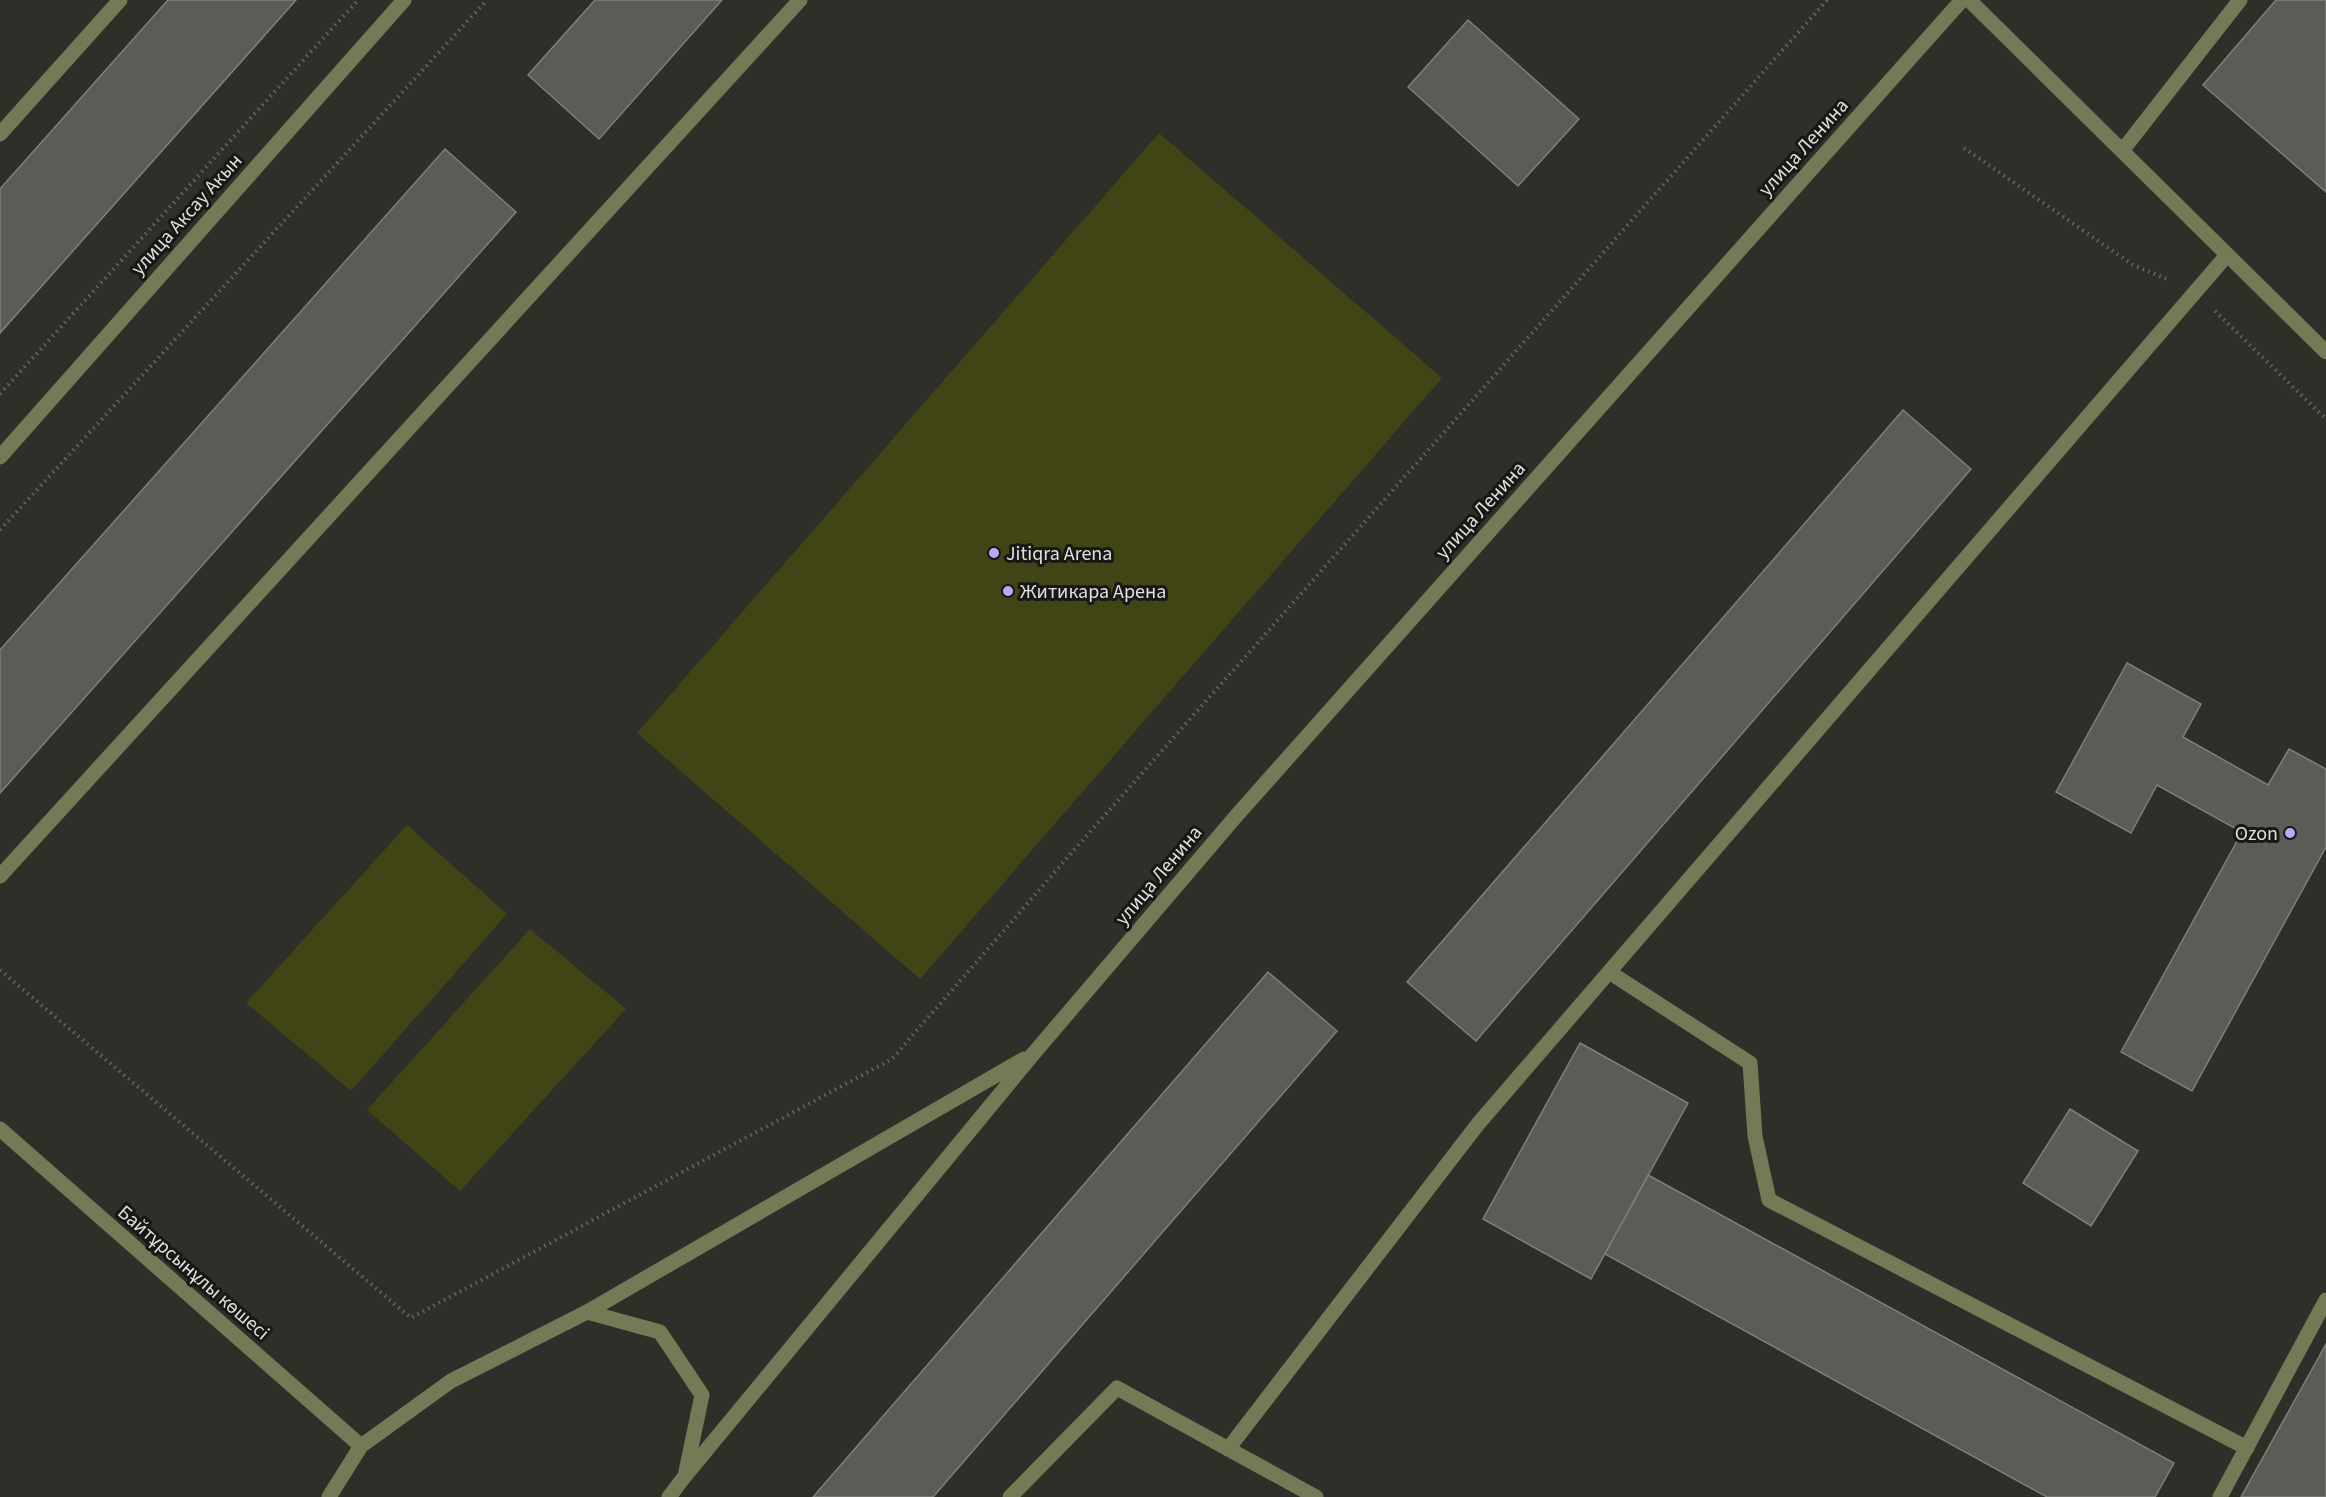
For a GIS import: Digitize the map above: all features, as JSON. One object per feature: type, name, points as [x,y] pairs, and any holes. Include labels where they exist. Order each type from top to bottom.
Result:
[{"type":"street","points":[[0,134],[120,0]]},
{"type":"street","name":"улица Аксау Акын","points":[[3,447],[404,0]]},
{"type":"street","points":[[0,876],[800,0]]},
{"type":"street","name":"улица Ленина","points":[[669,1497],[1034,1053],[1237,815],[1962,0]]},
{"type":"street","points":[[1969,0],[2326,352]]},
{"type":"street","points":[[2122,151],[2240,0]]},
{"type":"street","points":[[1228,1449],[1478,1124],[2227,255]]},
{"type":"street","points":[[1609,972],[1750,1063],[1755,1136],[1769,1200],[2247,1448]]},
{"type":"street","points":[[329,1497],[361,1446],[451,1381],[587,1312],[1034,1053]]},
{"type":"street","name":"Байтұрсынұлы көшесі","points":[[0,1129],[361,1446]]},
{"type":"street","points":[[2220,1497],[2326,1300]]},
{"type":"street","points":[[587,1312],[660,1332],[702,1395],[686,1476]]},
{"type":"street","points":[[1010,1497],[1117,1388],[1316,1497]]},
{"type":"path","points":[[0,394],[358,0]]},
{"type":"path","points":[[0,530],[487,0]]},
{"type":"path","points":[[0,970],[411,1318],[892,1059],[1827,0]]},
{"type":"path","points":[[1964,148],[2133,265],[2195,292],[2326,419]]},
{"type":"green space","name":"Житикара Арена","points":[[1159,133],[1442,378],[920,979],[637,733]]},
{"type":"green space","points":[[407,825],[507,914],[351,1091],[246,1003]]},
{"type":"green space","points":[[530,929],[626,1009],[460,1191],[367,1110]]},
{"type":"building","points":[[168,0],[296,0],[0,333],[0,189]]},
{"type":"building","points":[[595,0],[722,0],[599,139],[528,75]]},
{"type":"building","points":[[2276,0],[2326,0],[2326,192],[2203,85]]},
{"type":"building","points":[[1468,20],[1579,119],[1518,186],[1408,87]]},
{"type":"building","points":[[445,149],[516,212],[0,793],[0,650]]},
{"type":"building","points":[[1903,410],[1971,469],[1476,1041],[1407,982]]},
{"type":"building","points":[[2127,663],[2201,704],[2183,737],[2268,785],[2289,749],[2326,769],[2326,847],[2192,1091],[2121,1052],[2242,832],[2157,785],[2131,833],[2056,792]]},
{"type":"building","points":[[1268,972],[1337,1031],[933,1497],[813,1497]]},
{"type":"building","points":[[1580,1043],[1688,1103],[1591,1279],[1483,1219]]},
{"type":"building","points":[[2070,1109],[2138,1151],[2091,1226],[2023,1183]]},
{"type":"building","points":[[1648,1175],[2174,1463],[2155,1497],[2047,1497],[1605,1254]]},
{"type":"building","points":[[2326,1344],[2326,1497],[2241,1497]]},
{"type":"place","name":"Jitiqra Arena","points":[[994,553]]},
{"type":"place","name":"Житикара Арена","points":[[1008,591]]},
{"type":"place","name":"Ozon","points":[[2290,833]]}]
